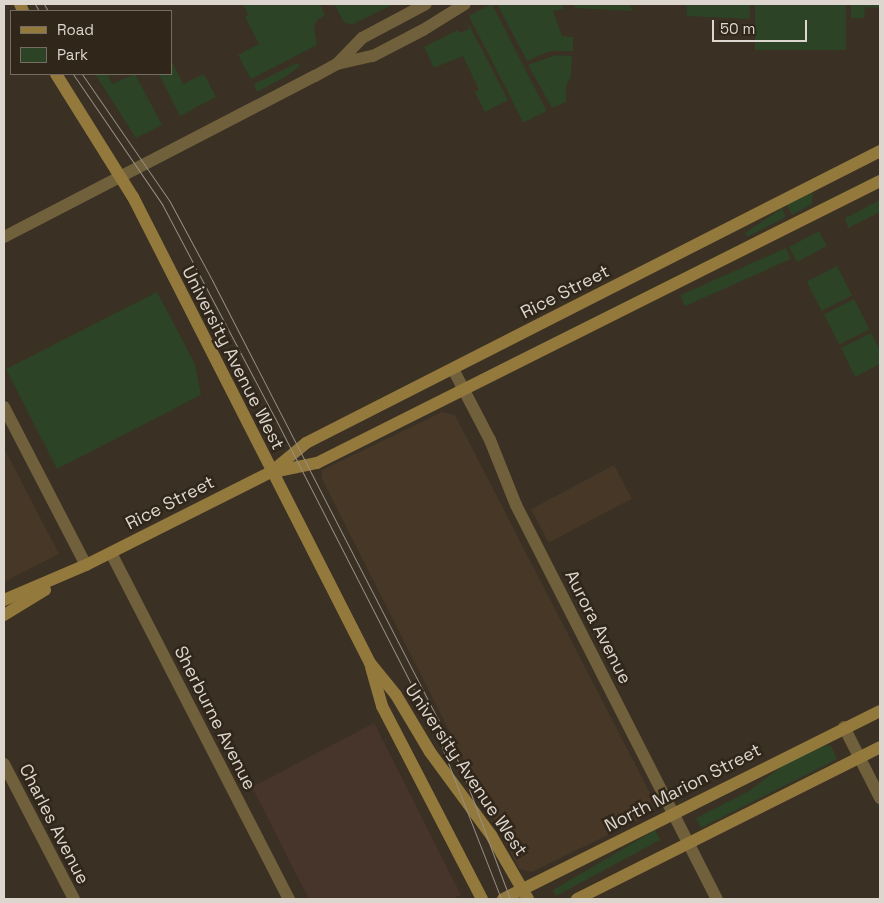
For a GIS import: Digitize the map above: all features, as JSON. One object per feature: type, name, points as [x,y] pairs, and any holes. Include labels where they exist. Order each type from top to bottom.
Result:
[{"type":"main road","name":"University Avenue West","points":[[57,75],[122,178],[370,662],[396,696],[430,752],[491,835],[526,895]]},
{"type":"main road","name":"Rice Street","points":[[4,615],[110,553],[271,472],[306,443],[880,151]]},
{"type":"main road","name":"Rice Street","points":[[271,472],[316,463],[463,388],[654,296],[880,181]]},
{"type":"main road","name":"Rice Street","points":[[4,600],[86,566]]},
{"type":"main road","name":"University Avenue West","points":[[370,662],[382,706],[482,899]]},
{"type":"main road","name":"North Marion Street","points":[[503,899],[526,895],[672,812],[880,710]]},
{"type":"main road","points":[[576,899],[880,747]]},
{"type":"street","points":[[337,64],[362,38],[426,4]]},
{"type":"street","points":[[4,237],[122,178],[337,64],[373,56],[423,30],[465,4]]},
{"type":"street","name":"Aurora Avenue","points":[[453,369],[490,440],[516,505],[717,899]]},
{"type":"street","points":[[4,407],[86,566]]},
{"type":"street","name":"Sherburne Avenue","points":[[110,553],[289,899]]},
{"type":"street","points":[[844,727],[880,798]]},
{"type":"street","name":"Charles Avenue","points":[[4,764],[74,899]]},
{"type":"shaded area","points":[[442,412],[455,415],[651,795],[649,815],[532,872],[519,869],[322,479],[322,470]]},
{"type":"shaded area","points":[[4,448],[59,554],[4,582]]},
{"type":"shaded area","points":[[614,465],[632,499],[549,543],[531,509]]},
{"type":"shaded area","points":[[374,723],[461,895],[452,899],[309,899],[252,787]]},
{"type":"green space","points":[[243,4],[320,4],[325,15],[317,20],[314,28],[317,45],[251,79],[238,55],[259,44],[245,17],[248,15]]},
{"type":"green space","points":[[334,4],[394,4],[351,25],[344,22]]},
{"type":"green space","points":[[492,4],[546,111],[523,123],[469,16]]},
{"type":"green space","points":[[497,4],[563,4],[563,9],[553,11],[562,36],[573,37],[573,51],[550,51],[527,61]]},
{"type":"green space","points":[[575,4],[630,4],[632,11],[575,8]]},
{"type":"green space","points":[[686,4],[750,4],[750,19],[687,16]]},
{"type":"green space","points":[[755,4],[846,4],[846,50],[755,50]]},
{"type":"green space","points":[[851,4],[880,4],[880,8],[865,7],[864,18],[851,18]]},
{"type":"green space","points":[[468,23],[508,100],[485,112],[475,92],[479,90],[463,56],[434,68],[424,47],[458,30],[460,33],[469,29]]},
{"type":"green space","points":[[556,55],[572,56],[571,77],[566,86],[566,102],[552,108],[528,65]]},
{"type":"green space","points":[[172,62],[183,84],[204,74],[216,97],[180,116],[160,75],[172,75]]},
{"type":"green space","points":[[297,63],[300,66],[285,77],[257,92],[254,84]]},
{"type":"green space","points":[[96,75],[108,75],[112,84],[136,75],[162,125],[136,138]]},
{"type":"green space","points":[[813,192],[812,204],[792,215],[787,205]]},
{"type":"green space","points":[[880,200],[880,212],[848,228],[845,218]]},
{"type":"green space","points":[[782,208],[786,217],[747,237],[745,233]]},
{"type":"green space","points":[[819,231],[827,246],[797,262],[789,247]]},
{"type":"green space","points":[[786,248],[791,259],[685,306],[680,295]]},
{"type":"green space","points":[[837,266],[852,295],[822,311],[807,281]]},
{"type":"green space","points":[[157,292],[195,364],[201,395],[57,469],[6,369]]},
{"type":"green space","points":[[854,299],[869,329],[839,345],[824,314]]},
{"type":"green space","points":[[871,333],[880,351],[880,364],[855,377],[841,348]]},
{"type":"green space","points":[[826,745],[831,746],[837,759],[701,828],[696,818],[749,791],[785,764]]},
{"type":"green space","points":[[655,830],[660,840],[556,896],[553,890]]},
{"type":"tram line","points":[[35,4],[38,10]]},
{"type":"tram line","points":[[44,4],[47,10]]},
{"type":"tram line","points":[[74,75],[162,204],[275,418],[438,737],[501,899]]},
{"type":"tram line","points":[[83,75],[169,200],[212,280],[437,717],[462,770],[510,899]]}]
